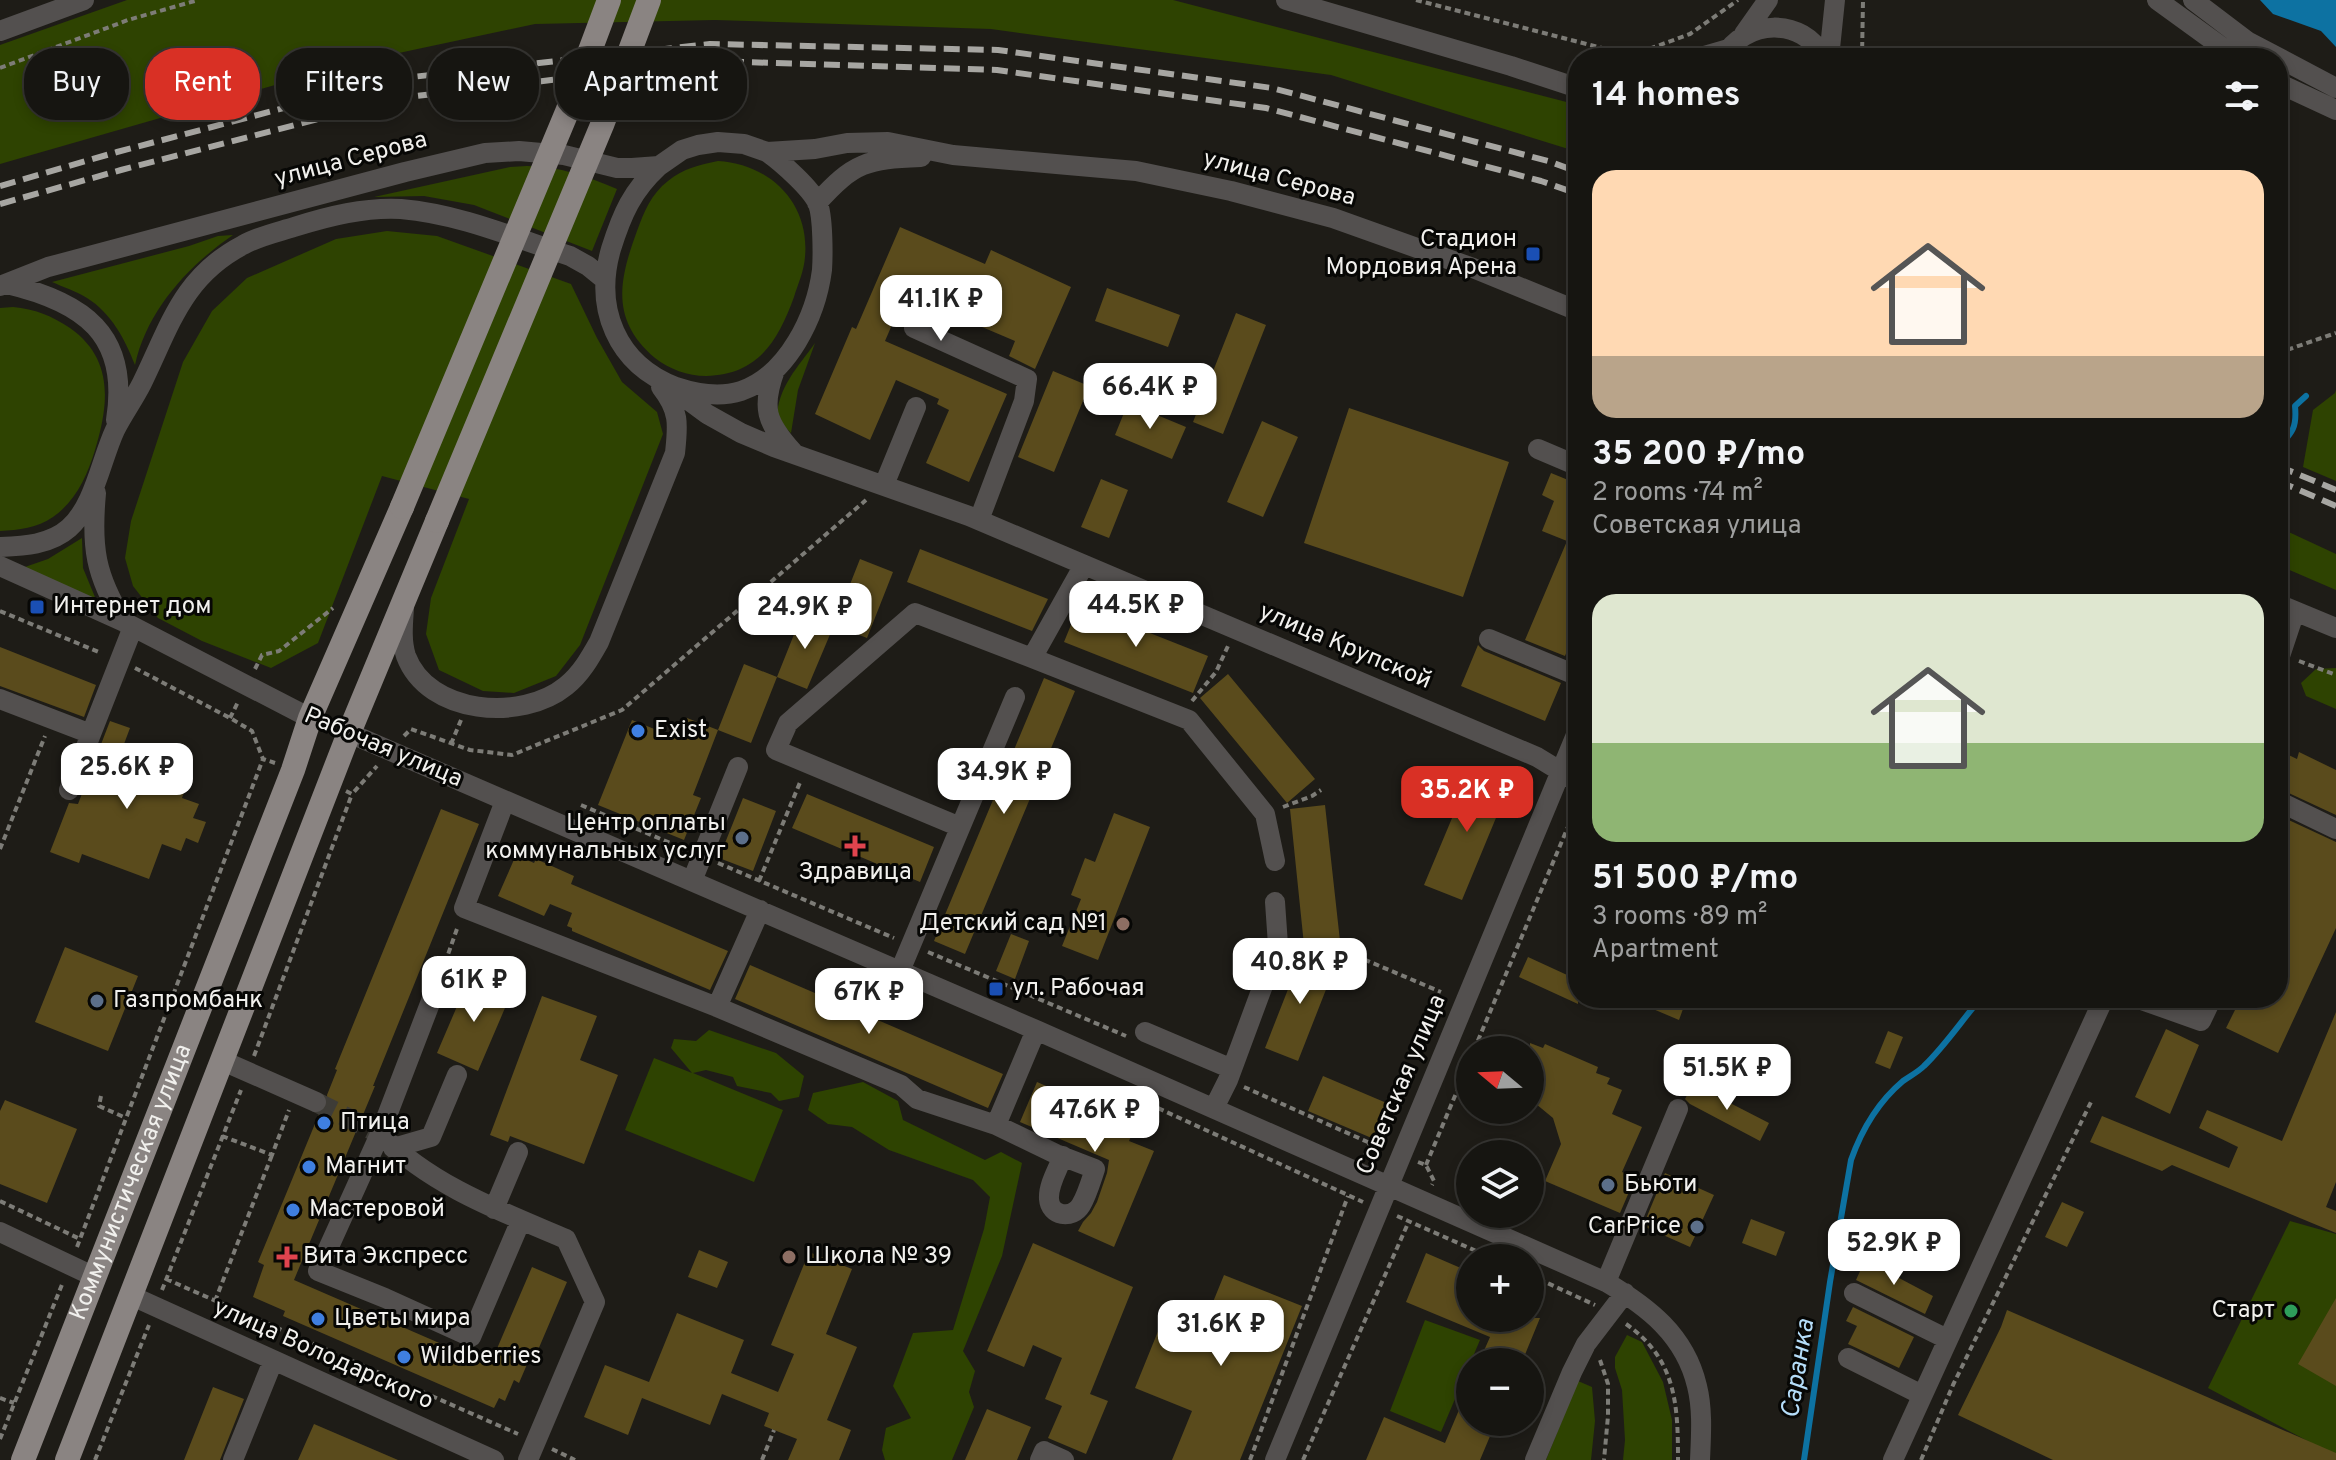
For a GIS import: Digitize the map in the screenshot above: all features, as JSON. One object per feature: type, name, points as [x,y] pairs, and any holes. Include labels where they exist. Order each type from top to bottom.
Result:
[{"type":"main road","name":"Коммунистическая улица","points":[[23,1460],[293,770],[310,718],[567,112],[609,0]]},
{"type":"main road","name":"Коммунистическая улица","points":[[67,1460],[349,733],[602,125],[649,0]]},
{"type":"main road","name":"Рабочая улица","points":[[310,718],[349,733]]},
{"type":"street","points":[[0,31],[84,0]]},
{"type":"street","points":[[1286,0],[1568,85]]},
{"type":"street","points":[[1730,48],[1768,0]]},
{"type":"street","points":[[1828,48],[1835,0]]},
{"type":"street","points":[[2157,0],[2223,48]]},
{"type":"street","points":[[2193,0],[2260,48]]},
{"type":"street","points":[[1744,34],[1769,27],[1794,30],[1817,48]]},
{"type":"street","points":[[2288,63],[2336,88]]},
{"type":"street","points":[[1539,75],[1568,75]]},
{"type":"street","points":[[2288,88],[2336,110]]},
{"type":"street","name":"улица Серова","points":[[4,285],[48,267],[485,153],[519,151],[564,155],[617,168],[659,166],[682,150],[718,142],[744,144],[767,152],[888,142],[953,155],[1136,171],[1231,191],[1333,218],[1473,268],[1568,307]]},
{"type":"street","points":[[659,166],[641,183],[625,210],[613,243],[604,279],[609,316],[630,358],[660,380],[707,395],[730,393],[756,384],[775,370],[804,329],[820,282],[824,253],[817,203],[786,165],[767,152]]},
{"type":"street","name":"улица Серова","points":[[817,203],[842,178],[867,163],[881,159],[953,155]]},
{"type":"street","points":[[0,547],[41,542],[70,527],[84,508],[115,432],[141,384],[167,325],[192,285],[208,269],[246,243],[316,220],[380,209],[448,216],[570,256],[604,279]]},
{"type":"street","points":[[4,285],[36,291],[72,308],[105,337],[114,357],[118,381],[115,432]]},
{"type":"street","points":[[914,328],[1027,379],[1024,401],[979,520]]},
{"type":"street","points":[[775,370],[766,404],[768,417],[775,431],[793,452]]},
{"type":"street","points":[[404,600],[405,655],[414,672],[427,686],[443,695],[467,704],[515,708],[540,701],[564,687],[584,668],[599,642],[675,453],[678,425],[673,402],[660,380]]},
{"type":"street","name":"улица Крупской","points":[[660,380],[707,414],[741,433],[979,520],[1537,757],[1568,776]]},
{"type":"street","points":[[884,485],[916,407]]},
{"type":"street","points":[[1538,449],[1568,462]]},
{"type":"street","points":[[69,790],[120,661],[128,624],[112,602],[101,575],[93,539],[96,493],[102,466]]},
{"type":"street","points":[[1032,658],[1084,565]]},
{"type":"street","name":"Рабочая улица","points":[[0,566],[128,624],[310,718]]},
{"type":"street","points":[[2288,607],[2336,628]]},
{"type":"street","points":[[960,827],[776,750],[788,723],[915,613],[1189,720],[1265,814],[1275,861]]},
{"type":"street","points":[[1489,639],[1568,672]]},
{"type":"street","points":[[900,971],[1015,697]]},
{"type":"street","points":[[0,699],[91,734]]},
{"type":"street","name":"Рабочая улица","points":[[349,733],[1036,1030],[1606,1282],[1657,1316],[1687,1358],[1697,1386],[1701,1421],[1700,1460]]},
{"type":"street","points":[[692,881],[738,767]]},
{"type":"street","name":"Советская улица","points":[[1275,1460],[1388,1186],[1568,779]]},
{"type":"street","points":[[505,801],[464,908],[717,1007],[901,1085],[917,1099],[996,1125],[1063,1156]]},
{"type":"street","points":[[2288,806],[2336,829]]},
{"type":"street","points":[[1214,1108],[1230,1074],[1278,945],[1275,902]]},
{"type":"street","points":[[717,1007],[760,910]]},
{"type":"street","points":[[439,980],[387,1141],[318,1271],[471,1337],[521,1220]]},
{"type":"street","points":[[1893,1460],[2099,1008]]},
{"type":"street","points":[[2164,1008],[2201,1021],[2207,1008]]},
{"type":"street","points":[[996,1125],[1036,1030]]},
{"type":"street","points":[[1136,1034],[1230,1074]]},
{"type":"street","points":[[223,1061],[316,1102]]},
{"type":"street","points":[[387,1141],[431,1137],[457,1075]]},
{"type":"street","points":[[1606,1282],[1678,1109]]},
{"type":"street","points":[[387,1141],[436,1179],[494,1209],[566,1239],[595,1302],[532,1451]]},
{"type":"street","points":[[494,1209],[518,1152]]},
{"type":"street","points":[[0,1232],[95,1277]]},
{"type":"street","points":[[1535,1460],[1586,1344],[1625,1293]]},
{"type":"street","points":[[1854,1293],[1947,1339]]},
{"type":"street","name":"улица Володарского","points":[[132,1296],[494,1460]]},
{"type":"street","points":[[1848,1358],[1922,1395]]},
{"type":"street","points":[[233,1460],[273,1361]]},
{"type":"street","points":[[1040,1460],[1044,1451],[1064,1460]]},
{"type":"path","points":[[0,68],[128,20],[198,0]]},
{"type":"path","points":[[1416,0],[1602,48]]},
{"type":"path","points":[[1652,48],[1690,34],[1738,0]]},
{"type":"path","points":[[1862,48],[1863,0]]},
{"type":"path","points":[[2288,350],[2336,333]]},
{"type":"path","points":[[470,750],[512,755],[622,710],[884,485]]},
{"type":"path","points":[[262,655],[279,651],[343,599]]},
{"type":"path","points":[[0,611],[120,661]]},
{"type":"path","points":[[1179,716],[1216,672],[1235,629]]},
{"type":"path","points":[[2288,660],[2336,675]]},
{"type":"path","points":[[451,744],[467,704]]},
{"type":"path","points":[[0,849],[52,719]]},
{"type":"path","points":[[0,1439],[80,1239],[263,759]]},
{"type":"path","points":[[759,881],[808,763]]},
{"type":"path","points":[[1265,814],[1321,790]]},
{"type":"path","points":[[95,1460],[248,1071],[352,794]]},
{"type":"path","points":[[581,805],[911,945],[1136,1034]]},
{"type":"path","points":[[1480,1036],[1568,827]]},
{"type":"path","points":[[439,980],[464,908]]},
{"type":"path","points":[[1278,945],[1349,953],[1441,992]]},
{"type":"path","points":[[1230,1074],[1370,1143]]},
{"type":"path","points":[[1426,1165],[1456,1093]]},
{"type":"path","points":[[101,1096],[99,1106],[126,1118]]},
{"type":"path","points":[[1921,1460],[1953,1385],[2091,1102]]},
{"type":"path","points":[[215,1301],[283,1125]]},
{"type":"path","points":[[222,1136],[272,1155]]},
{"type":"path","points":[[1250,1460],[1348,1196]]},
{"type":"path","points":[[0,1201],[80,1239]]},
{"type":"path","points":[[1303,1460],[1410,1221]]},
{"type":"path","points":[[166,1279],[532,1451],[575,1460]]},
{"type":"path","points":[[1544,1281],[1610,1312],[1640,1334],[1659,1354],[1671,1381],[1678,1420],[1678,1460]]},
{"type":"path","points":[[1586,1344],[1598,1354],[1608,1384],[1604,1460]]},
{"type":"path","points":[[0,1398],[14,1403]]},
{"type":"path","points":[[762,1460],[774,1430]]},
{"type":"green space","points":[[127,0],[1173,0],[1568,102],[1568,149],[1331,75],[991,29],[715,20],[535,24],[412,50],[276,48],[276,85],[260,89],[260,48],[145,48],[145,120],[153,120],[0,164],[0,45]]},
{"type":"green space","points":[[718,161],[754,170],[770,178],[783,190],[801,220],[805,257],[788,313],[764,353],[739,369],[699,376],[666,365],[641,344],[625,314],[623,283],[637,231],[645,210],[657,192],[680,173]]},
{"type":"green space","points":[[510,167],[562,170],[617,189],[592,251],[474,205],[424,196],[374,197]]},
{"type":"green space","points":[[387,231],[437,236],[571,284],[622,382],[657,412],[663,434],[580,645],[556,676],[514,693],[483,691],[439,670],[426,634],[431,598],[469,499],[382,476],[318,643],[271,668],[202,641],[158,618],[133,586],[125,558],[131,521],[183,362],[212,311],[247,278],[336,239]]},
{"type":"green space","points":[[233,235],[185,275],[159,308],[135,365],[122,336],[96,304],[52,282],[218,236]]},
{"type":"green space","points":[[13,307],[50,317],[84,340],[101,368],[105,399],[92,460],[80,487],[68,503],[41,524],[0,531],[0,308]]},
{"type":"green space","points":[[815,343],[798,390],[791,433],[777,419],[778,408],[790,378]]},
{"type":"green space","points":[[2336,390],[2336,481],[2303,467],[2313,410]]},
{"type":"green space","points":[[2288,532],[2336,554],[2336,590],[2288,569]]},
{"type":"green space","points":[[82,538],[83,568],[97,602],[22,568],[48,559]]},
{"type":"green space","points":[[2336,668],[2336,709],[2306,696],[2301,683],[2316,669]]},
{"type":"green space","points":[[709,1030],[776,1053],[804,1076],[799,1097],[779,1101],[771,1093],[737,1086],[733,1077],[706,1070],[693,1073],[783,1110],[754,1182],[625,1130],[654,1058],[692,1073],[671,1048],[674,1039],[696,1041]]},
{"type":"green space","points":[[863,1082],[898,1101],[903,1120],[985,1160],[1001,1152],[1022,1163],[1002,1256],[963,1351],[975,1371],[969,1392],[974,1407],[952,1460],[885,1460],[882,1450],[886,1428],[911,1418],[893,1386],[913,1333],[953,1330],[984,1229],[990,1197],[973,1180],[889,1150],[852,1127],[828,1124],[808,1110],[813,1093]]},
{"type":"green space","name":"Старт","points":[[2290,1221],[2336,1234],[2336,1456],[2208,1388]]},
{"type":"green space","points":[[1425,1320],[1480,1340],[1477,1348],[1456,1348],[1456,1397],[1441,1432],[1390,1411]]},
{"type":"green space","points":[[1627,1335],[1642,1342],[1663,1382],[1672,1420],[1672,1460],[1623,1460],[1622,1390],[1615,1357]]},
{"type":"green space","points":[[1578,1381],[1592,1387],[1595,1421],[1591,1460],[1546,1460]]},
{"type":"water","points":[[2260,0],[2336,0],[2336,47],[2321,31],[2273,14]]},
{"type":"building","points":[[900,227],[985,264],[991,250],[1071,287],[1035,369],[1009,356],[1015,341],[904,297],[885,341],[1007,394],[969,482],[926,463],[949,410],[937,404],[939,399],[896,380],[870,440],[815,414]]},
{"type":"building","points":[[1107,288],[1180,315],[1168,347],[1095,321]]},
{"type":"building","points":[[1236,313],[1266,325],[1223,434],[1193,422]]},
{"type":"building","points":[[1053,371],[1089,386],[1054,472],[1018,457]]},
{"type":"building","points":[[1128,403],[1186,427],[1172,459],[1115,435]]},
{"type":"building","points":[[1349,408],[1509,462],[1463,597],[1304,543]]},
{"type":"building","points":[[1262,421],[1298,437],[1263,517],[1227,502]]},
{"type":"building","points":[[1551,473],[1568,480],[1568,649],[1565,656],[1525,640],[1567,541],[1542,531],[1554,501],[1542,495]]},
{"type":"building","points":[[1101,479],[1128,490],[1109,538],[1081,527]]},
{"type":"building","points":[[920,549],[1048,599],[1032,631],[907,582]]},
{"type":"building","points":[[860,559],[893,572],[867,638],[834,625]]},
{"type":"building","points":[[1079,605],[1208,656],[1193,693],[1064,642]]},
{"type":"building","points":[[803,612],[834,625],[807,689],[777,677]]},
{"type":"building","points":[[1478,645],[1484,651],[1561,683],[1545,721],[1461,686]]},
{"type":"building","points":[[0,647],[96,685],[84,717],[0,686]]},
{"type":"building","points":[[744,664],[777,677],[751,743],[718,730]]},
{"type":"building","points":[[1228,674],[1315,779],[1287,803],[1200,698]]},
{"type":"building","points":[[1044,678],[1075,691],[965,954],[934,941]]},
{"type":"building","points":[[687,718],[718,730],[693,795],[701,798],[684,840],[598,805],[632,720],[679,739]]},
{"type":"building","points":[[110,721],[130,728],[121,752],[189,778],[182,798],[199,804],[193,818],[206,822],[198,843],[186,838],[181,851],[162,844],[149,879],[82,854],[79,863],[50,852],[69,803],[78,804]]},
{"type":"building","points":[[2299,752],[2336,770],[2336,815],[2288,793],[2288,755],[2297,759]]},
{"type":"building","points":[[1473,768],[1510,784],[1462,900],[1424,885]]},
{"type":"building","points":[[807,794],[934,847],[920,882],[792,828]]},
{"type":"building","points":[[743,798],[776,811],[753,871],[719,858]]},
{"type":"building","points":[[1325,805],[1340,941],[1304,945],[1290,809]]},
{"type":"building","points":[[441,809],[479,824],[294,1280],[490,1365],[532,1267],[567,1282],[538,1350],[534,1348],[519,1383],[514,1380],[505,1401],[499,1398],[494,1408],[283,1316],[285,1311],[253,1297],[264,1265],[258,1262],[319,1114],[328,1106],[327,1095],[335,1069]]},
{"type":"building","points":[[1114,813],[1150,827],[1098,960],[1062,946],[1081,899],[1071,895],[1085,858],[1095,862]]},
{"type":"building","points":[[2288,820],[2336,842],[2336,928],[2278,1053],[2226,1028],[2236,1008],[2288,1008]]},
{"type":"building","points":[[516,855],[534,863],[536,859],[574,876],[571,884],[728,951],[710,990],[572,931],[567,926],[572,913],[550,904],[544,916],[498,896]]},
{"type":"building","points":[[1011,934],[1029,941],[1015,979],[996,971]]},
{"type":"building","points":[[65,947],[138,976],[108,1051],[35,1022]]},
{"type":"building","points":[[1303,951],[1336,964],[1298,1061],[1265,1048]]},
{"type":"building","points":[[1528,957],[1568,975],[1568,999],[1519,977]]},
{"type":"building","points":[[750,965],[1003,1074],[988,1108],[735,999]]},
{"type":"building","points":[[470,976],[511,994],[478,1071],[437,1053]]},
{"type":"building","points":[[542,996],[597,1016],[580,1060],[618,1075],[584,1164],[510,1136],[508,1142],[490,1135]]},
{"type":"building","points":[[1651,1008],[1683,1008],[1679,1020]]},
{"type":"building","points":[[2336,1012],[2336,1182],[2326,1207],[2336,1211],[2336,1233],[2172,1165],[2162,1171],[2090,1142],[2102,1116],[2229,1168],[2238,1147],[2199,1128],[2207,1110],[2282,1141]]},
{"type":"building","points":[[2166,1029],[2199,1045],[2170,1114],[2135,1097]]},
{"type":"building","points":[[1888,1031],[1903,1037],[1890,1069],[1875,1063]]},
{"type":"building","points":[[1545,1044],[1598,1067],[1596,1073],[1610,1078],[1607,1084],[1622,1090],[1612,1114],[1642,1127],[1622,1172],[1635,1178],[1620,1213],[1545,1181],[1561,1144],[1553,1118],[1544,1111]]},
{"type":"building","points":[[1323,1076],[1389,1104],[1374,1139],[1308,1111]]},
{"type":"building","points":[[1037,1082],[1136,1125],[1129,1141],[1154,1151],[1114,1247],[1078,1231],[1097,1202],[1109,1160],[1020,1122]]},
{"type":"building","points":[[1693,1084],[1769,1123],[1760,1141],[1690,1104],[1685,1099]]},
{"type":"building","points":[[5,1100],[77,1129],[47,1203],[0,1184],[0,1111]]},
{"type":"building","points":[[1665,1173],[1714,1195],[1690,1247],[1643,1226]]},
{"type":"building","points":[[2062,1202],[2084,1212],[2067,1247],[2045,1237]]},
{"type":"building","points":[[1751,1219],[1785,1232],[1776,1256],[1742,1243]]},
{"type":"building","points":[[1033,1243],[1133,1287],[1090,1394],[1108,1401],[1086,1454],[1048,1438],[1062,1406],[1045,1399],[1062,1358],[1033,1345],[1024,1367],[987,1351]]},
{"type":"building","points":[[699,1250],[728,1262],[717,1288],[688,1277]]},
{"type":"building","points":[[809,1252],[852,1269],[826,1334],[857,1347],[827,1420],[851,1430],[839,1460],[788,1460],[797,1439],[764,1426],[769,1413],[722,1394],[710,1425],[642,1398],[628,1435],[584,1417],[605,1365],[649,1382],[677,1313],[744,1340],[731,1373],[778,1392],[794,1354],[771,1345]]},
{"type":"building","points":[[1426,1253],[1456,1266],[1456,1323],[1406,1302]]},
{"type":"building","points":[[1865,1260],[1933,1296],[1925,1314],[1856,1280]]},
{"type":"building","points":[[1224,1275],[1302,1306],[1240,1460],[1172,1460],[1192,1411],[1135,1388],[1163,1319],[1200,1334]]},
{"type":"building","points":[[2336,1298],[2336,1386],[2298,1364]]},
{"type":"building","points":[[1853,1307],[1914,1337],[1899,1368],[1848,1344],[1857,1326],[1846,1321]]},
{"type":"building","points":[[2007,1310],[2336,1453],[2336,1460],[2053,1460],[1958,1415]]},
{"type":"building","points":[[1478,1332],[1534,1332],[1528,1348],[1485,1348],[1490,1337]]},
{"type":"building","points":[[213,1387],[244,1399],[220,1460],[184,1460]]},
{"type":"building","points":[[987,1409],[1031,1427],[1017,1460],[965,1460]]},
{"type":"building","points":[[1384,1417],[1445,1443],[1456,1417],[1456,1436],[1490,1436],[1480,1460],[1366,1460]]},
{"type":"building","points":[[314,1424],[398,1460],[298,1460]]},
{"type":"waterway","name":"Саранка","points":[[2288,436],[2293,429],[2295,406],[2306,396]]},
{"type":"waterway","name":"Саранка","points":[[1804,1460],[1830,1282],[1855,1149],[1886,1098],[1932,1058],[1973,1008]]},
{"type":"tunnel","points":[[316,1102],[380,1134]]},
{"type":"railway","points":[[0,186],[394,79],[710,44],[998,50],[1272,88],[1568,168]]},
{"type":"railway","points":[[0,204],[400,98],[711,61],[997,70],[1266,108],[1568,190]]},
{"type":"railway","points":[[2288,470],[2336,490]]},
{"type":"railway","points":[[2288,485],[2336,506]]},
{"type":"place","name":"Стадион Мордовия Арена","points":[[1533,254]]},
{"type":"place","name":"Интернет дом","points":[[37,607]]},
{"type":"place","name":"Exist","points":[[638,731]]},
{"type":"place","name":"Центр оплаты коммунальных услуг","points":[[742,838]]},
{"type":"place","name":"Здравица","points":[[855,846]]},
{"type":"place","name":"Детский сад №1","points":[[1123,924]]},
{"type":"place","name":"ул. Рабочая","points":[[996,989]]},
{"type":"place","name":"Газпромбанк","points":[[97,1001]]},
{"type":"place","name":"Птица","points":[[324,1123]]},
{"type":"place","name":"Магнит","points":[[309,1167]]},
{"type":"place","name":"Бьюти","points":[[1608,1185]]},
{"type":"place","name":"Мастеровой","points":[[293,1210]]},
{"type":"place","name":"CarPrice","points":[[1697,1227]]},
{"type":"place","name":"Вита Экспресс","points":[[287,1257]]},
{"type":"place","name":"Школа № 39","points":[[789,1257]]},
{"type":"place","name":"Старт","points":[[2291,1311]]},
{"type":"place","name":"Цветы мира","points":[[318,1319]]},
{"type":"place","name":"Wildberries","points":[[404,1357]]}]
